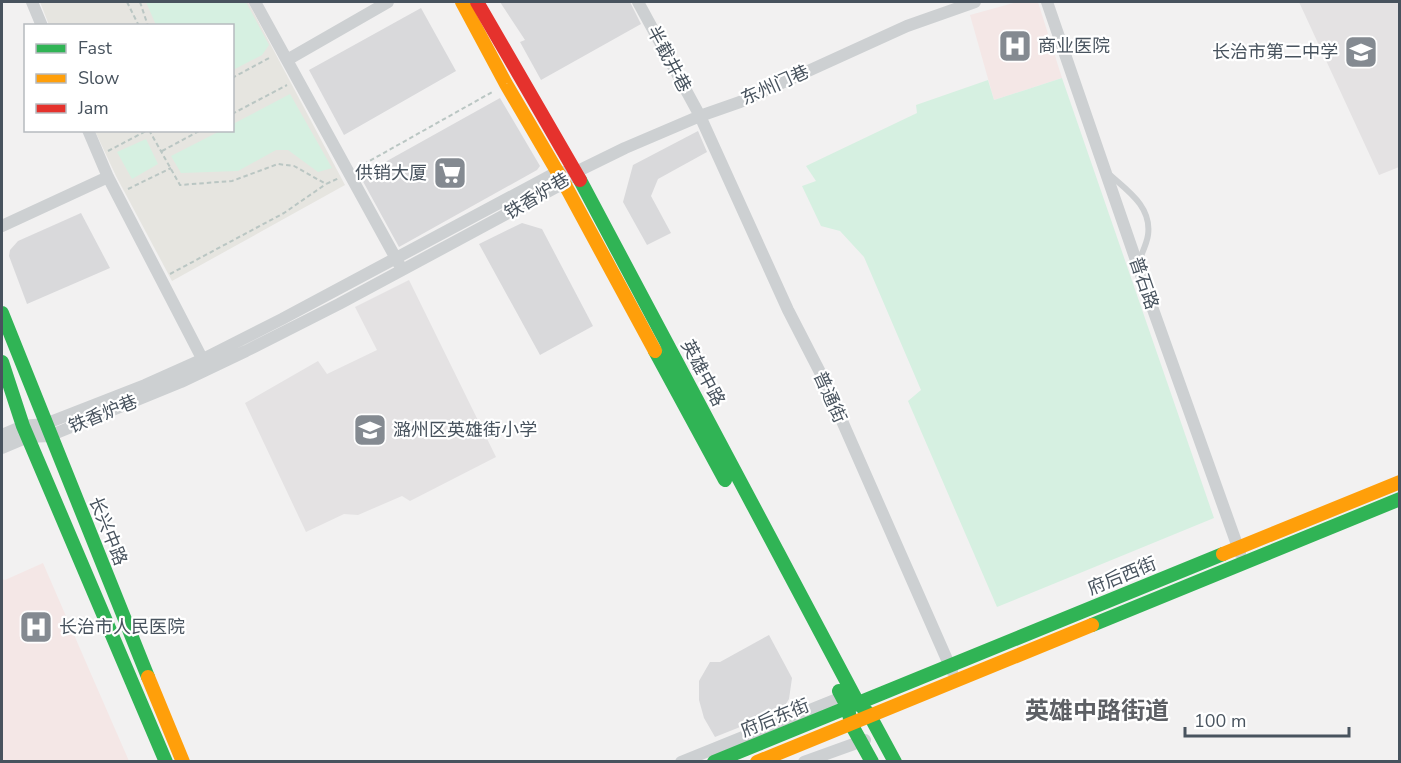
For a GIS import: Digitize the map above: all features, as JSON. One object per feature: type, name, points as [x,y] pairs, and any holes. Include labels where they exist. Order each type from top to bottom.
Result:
[{"type":"main road","name":"英雄中路","points":[[462,2],[850,703],[869,714],[895,762]]},
{"type":"main road","name":"英雄中路","points":[[477,2],[576,172],[850,703],[851,724],[872,762]]},
{"type":"main road","name":"长兴中路","points":[[2,313],[47,430],[183,762]]},
{"type":"main road","name":"长兴中路","points":[[2,362],[25,431],[166,762]]},
{"type":"main road","name":"府后西街","points":[[850,703],[950,666],[1400,482]]},
{"type":"main road","name":"府后西街","points":[[869,714],[1400,499]]},
{"type":"main road","name":"府后东街","points":[[714,762],[850,703]]},
{"type":"main road","name":"府后东街","points":[[757,762],[851,724],[869,714]]},
{"type":"street","points":[[32,2],[41,24]]},
{"type":"street","points":[[255,2],[397,258],[401,271]]},
{"type":"street","points":[[284,56],[388,2]]},
{"type":"street","name":"半截井巷","points":[[638,2],[700,116]]},
{"type":"street","name":"东州门巷","points":[[576,172],[700,116],[740,102],[907,26],[975,2]]},
{"type":"street","name":"普石路","points":[[1047,2],[1137,265],[1244,562]]},
{"type":"street","name":"普通街","points":[[700,116],[788,310],[824,381],[957,680]]},
{"type":"street","points":[[89,132],[108,177],[205,365]]},
{"type":"street","name":"铁香炉巷","points":[[205,365],[397,258],[576,172]]},
{"type":"street","points":[[2,226],[108,177]]},
{"type":"street","name":"铁香炉巷","points":[[25,431],[47,430],[146,386],[205,365],[339,304],[401,271],[561,178]]},
{"type":"street","points":[[2,435],[25,431]]},
{"type":"street","points":[[2,448],[25,431]]},
{"type":"street","points":[[681,762],[850,703]]},
{"type":"street","points":[[804,762],[861,742],[879,733]]},
{"type":"lane","points":[[1105,171],[1136,198],[1146,213],[1148,235],[1137,265]]},
{"type":"path","points":[[127,2],[138,24]]},
{"type":"path","points":[[140,2],[147,24]]},
{"type":"path","points":[[234,77],[284,56]]},
{"type":"path","points":[[234,113],[297,79]]},
{"type":"path","points":[[160,279],[284,213],[326,184],[506,84]]},
{"type":"path","points":[[99,156],[145,132]]},
{"type":"path","points":[[150,132],[180,185],[232,181],[278,164],[294,166],[326,184]]},
{"type":"path","points":[[162,151],[197,132]]},
{"type":"path","points":[[117,194],[171,168]]},
{"type":"shaded area","points":[[40,2],[248,2],[345,185],[172,281],[116,176],[95,132],[234,132],[234,24],[49,24]]},
{"type":"shaded area","name":"商业医院","points":[[1017,2],[1038,2],[1062,78],[994,100],[970,15]]},
{"type":"shaded area","name":"长治市第二中学","points":[[1299,2],[1399,2],[1399,167],[1379,175]]},
{"type":"shaded area","name":"潞州区英雄街小学","points":[[409,280],[496,457],[410,501],[402,496],[358,515],[344,514],[306,532],[245,403],[318,361],[327,374],[377,350],[355,307]]},
{"type":"shaded area","name":"长治市人民医院","points":[[43,563],[129,761],[2,761],[2,579],[5,580]]},
{"type":"green space","points":[[146,2],[246,2],[269,45],[262,55],[234,69],[234,24],[156,24]]},
{"type":"green space","points":[[1062,78],[1214,518],[997,607],[908,401],[921,390],[864,257],[840,231],[821,226],[802,186],[816,181],[806,166],[917,113],[916,105],[988,80],[994,100]]},
{"type":"green space","points":[[290,94],[332,168],[318,172],[288,150],[276,150],[238,171],[181,173],[171,156],[218,132],[234,132],[234,123]]},
{"type":"green space","points":[[146,139],[158,164],[132,179],[117,152]]},
{"type":"building","points":[[500,2],[630,2],[641,24],[541,80],[520,42],[525,40]]},
{"type":"building","points":[[421,8],[456,71],[344,135],[309,70]]},
{"type":"building","name":"供销大厦","points":[[500,98],[540,166],[537,170],[399,247],[360,176]]},
{"type":"building","points":[[698,131],[707,152],[658,179],[651,196],[671,233],[647,245],[623,202],[633,165]]},
{"type":"building","points":[[81,213],[110,268],[27,304],[9,256],[10,250],[18,241]]},
{"type":"building","points":[[522,223],[542,229],[593,326],[540,355],[479,244]]},
{"type":"building","points":[[769,635],[792,678],[789,699],[784,707],[773,714],[715,737],[704,718],[699,700],[699,681],[710,662],[720,662]]},
{"type":"traffic: fast","points":[[580,180],[858,703],[869,714],[895,762]]},
{"type":"traffic: fast","points":[[2,313],[148,677]]},
{"type":"traffic: fast","points":[[655,351],[725,480]]},
{"type":"traffic: fast","points":[[2,362],[23,426],[166,762]]},
{"type":"traffic: fast","points":[[1092,625],[1400,499]]},
{"type":"traffic: fast","points":[[714,762],[1223,554]]},
{"type":"traffic: fast","points":[[839,691],[848,708],[851,724],[872,762]]},
{"type":"traffic: slow","points":[[462,2],[655,351]]},
{"type":"traffic: slow","points":[[1223,554],[1400,482]]},
{"type":"traffic: slow","points":[[757,762],[1092,625]]},
{"type":"traffic: slow","points":[[148,677],[183,762]]},
{"type":"traffic: jam","points":[[477,2],[580,180]]},
{"type":"place","name":"商业医院","points":[[1015,46]]},
{"type":"place","name":"长治市第二中学","points":[[1361,52]]},
{"type":"place","name":"供销大厦","points":[[450,173]]},
{"type":"place","name":"潞州区英雄街小学","points":[[370,430]]},
{"type":"place","name":"长治市人民医院","points":[[36,627]]},
{"type":"district","name":"英雄中路街道","points":[[1097,711]]}]
